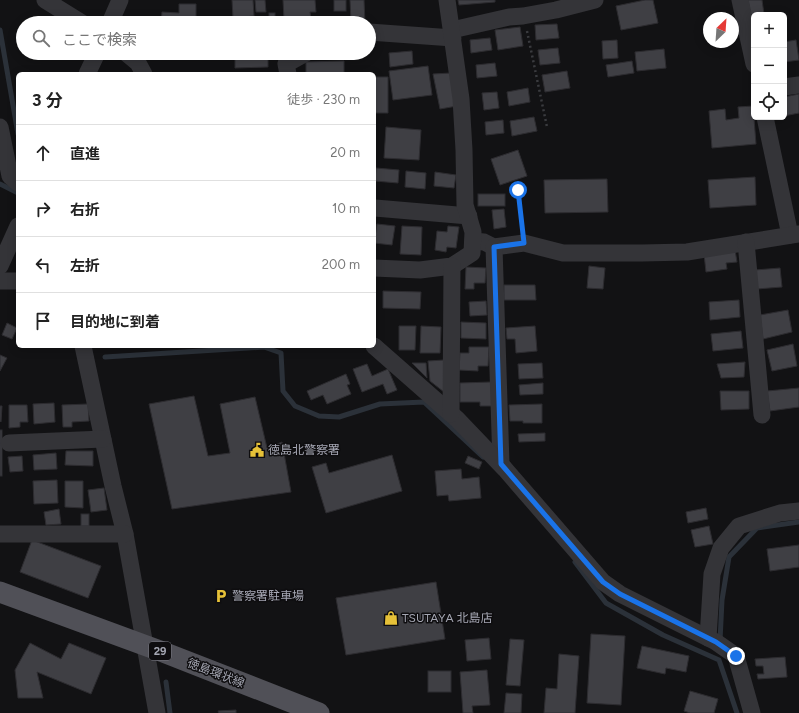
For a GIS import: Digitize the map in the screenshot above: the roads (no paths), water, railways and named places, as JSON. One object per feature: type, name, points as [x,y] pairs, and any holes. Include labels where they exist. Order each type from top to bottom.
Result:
[{"type":"main road","name":"徳島環状線","points":[[0,592],[319,713]]},
{"type":"street","points":[[45,0],[71,16]]},
{"type":"street","points":[[113,16],[120,0]]},
{"type":"street","points":[[376,268],[420,270],[452,266],[472,253],[473,232],[465,205],[462,99],[447,0]]},
{"type":"street","points":[[376,32],[452,34],[509,17],[524,16],[595,0]]},
{"type":"street","points":[[740,0],[751,50]]},
{"type":"street","points":[[88,72],[93,60]]},
{"type":"street","points":[[134,60],[138,63],[143,72]]},
{"type":"street","points":[[288,72],[286,64],[293,60]]},
{"type":"street","points":[[787,87],[799,85]]},
{"type":"street","points":[[473,241],[484,242],[494,247],[524,243],[563,253],[687,252],[795,235],[766,120]]},
{"type":"street","points":[[0,127],[10,176],[16,181]]},
{"type":"street","points":[[376,208],[469,216]]},
{"type":"street","points":[[0,266],[16,230]]},
{"type":"street","points":[[746,242],[762,415]]},
{"type":"street","points":[[494,247],[501,464]]},
{"type":"street","points":[[451,414],[452,266]]},
{"type":"street","points":[[0,281],[16,281]]},
{"type":"street","points":[[84,348],[113,486],[125,534],[157,713]]},
{"type":"street","points":[[376,348],[451,414],[501,464],[603,582],[620,594],[708,638],[736,656],[752,713]]},
{"type":"street","points":[[9,443],[103,439]]},
{"type":"street","points":[[708,638],[712,574],[721,548],[739,526],[780,514],[799,511]]},
{"type":"street","points":[[0,534],[125,534]]},
{"type":"waterway","points":[[0,30],[16,122]]},
{"type":"waterway","points":[[0,184],[16,192]]},
{"type":"waterway","points":[[105,357],[248,348]]},
{"type":"waterway","points":[[267,348],[281,353],[283,391],[295,406],[319,416],[339,417],[380,404],[424,402],[483,457]]},
{"type":"waterway","points":[[720,641],[722,600],[729,557],[757,528],[799,522]]},
{"type":"waterway","points":[[575,562],[606,603],[663,635],[719,660],[737,713]]},
{"type":"waterway","points":[[166,682],[170,713]]},
{"type":"place","name":"徳島北警察署","points":[[257,450]]},
{"type":"place","name":"警察署駐車場","points":[[221,596]]},
{"type":"place","name":"TSUTAYA 北島店","points":[[391,618]]}]
